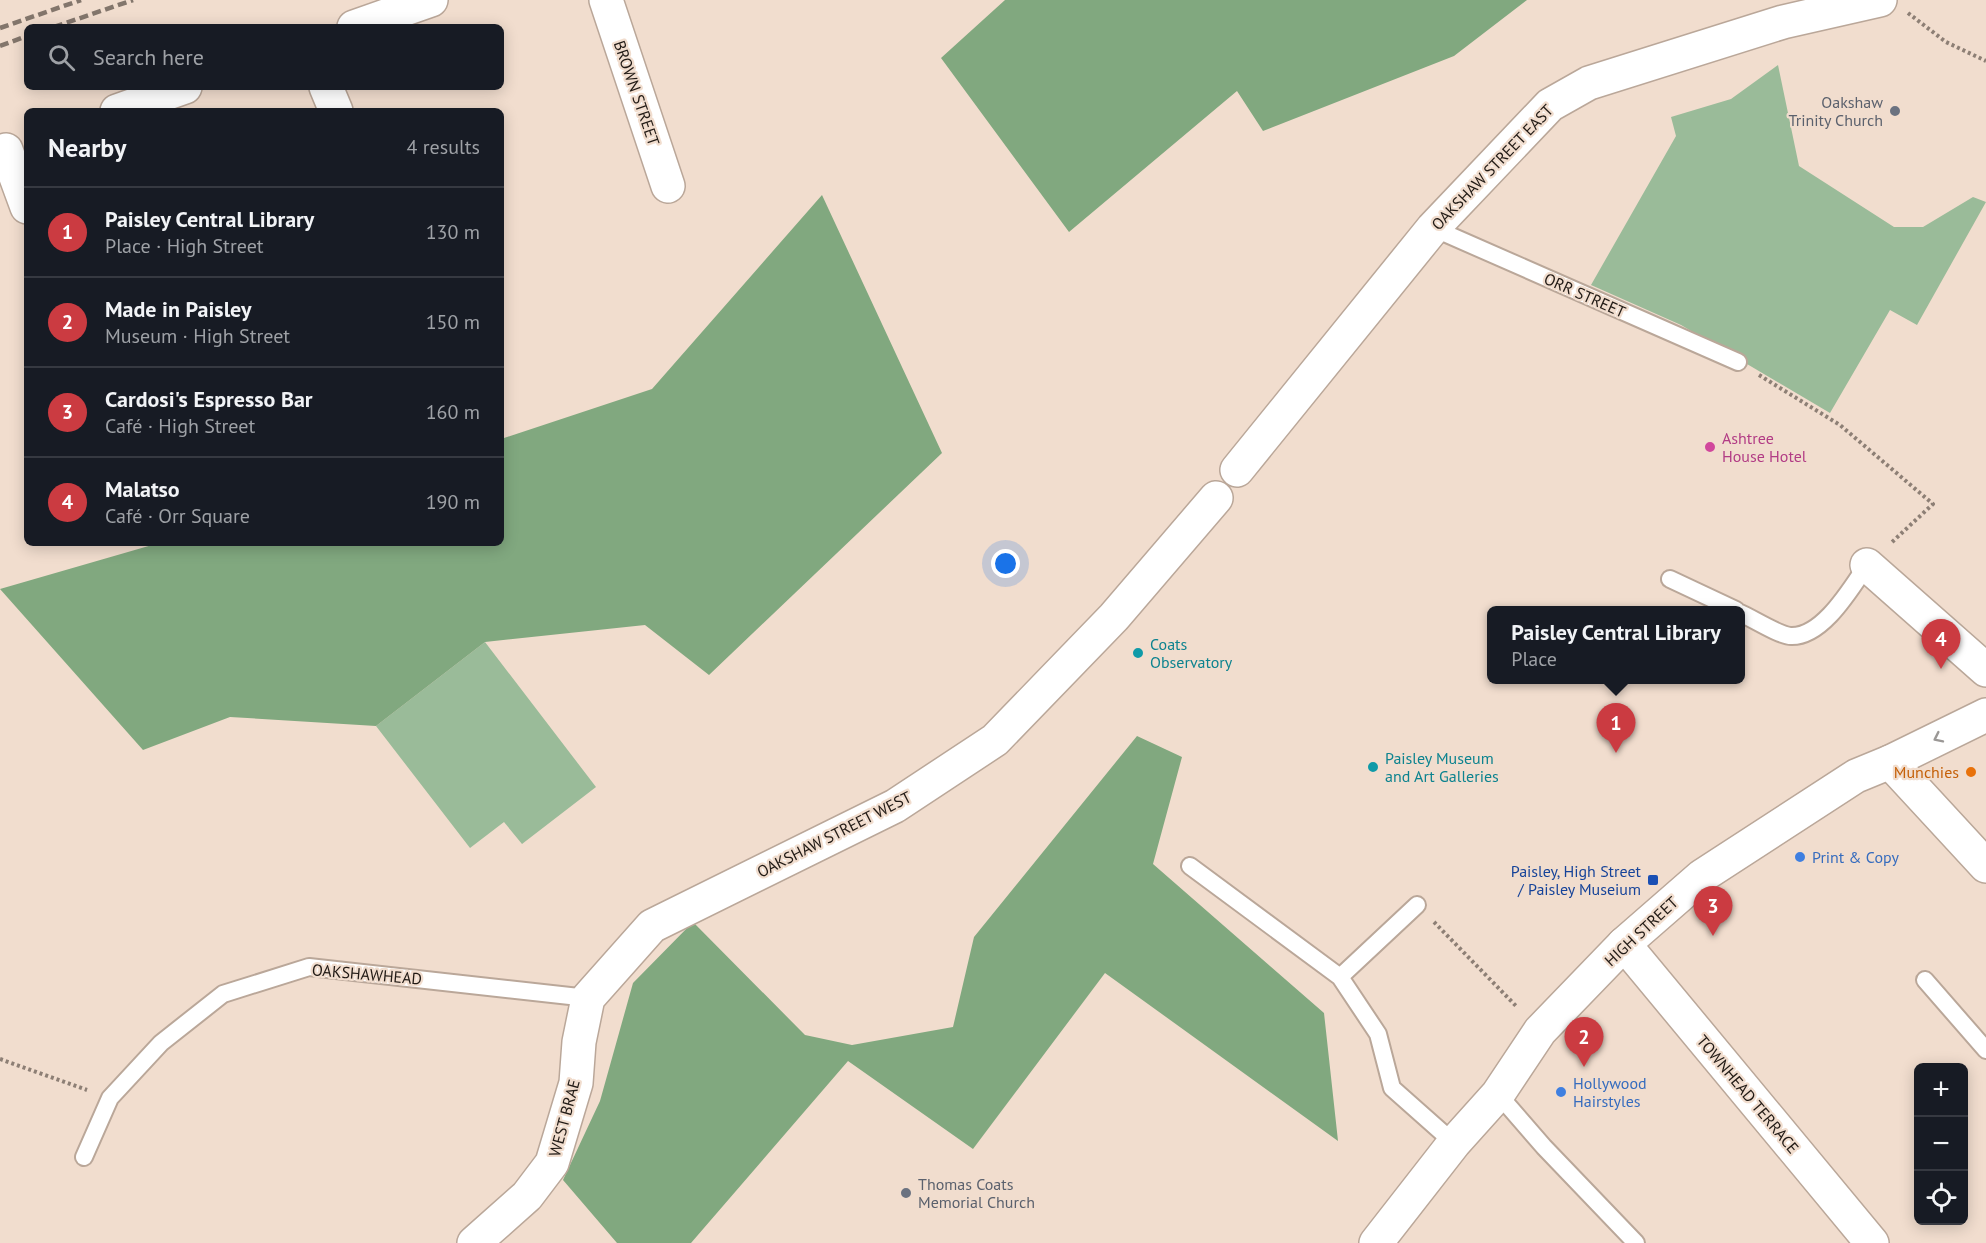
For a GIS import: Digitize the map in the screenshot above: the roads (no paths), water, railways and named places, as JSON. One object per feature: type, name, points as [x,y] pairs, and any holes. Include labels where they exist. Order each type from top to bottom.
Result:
[{"type":"street","points":[[363,24],[431,0]]},
{"type":"street","name":"BROWN STREET","points":[[606,0],[668,186]]},
{"type":"street","name":"OAKSHAW STREET EAST","points":[[1237,470],[1433,228],[1550,105],[1589,83],[1783,22],[1891,3]]},
{"type":"street","points":[[126,108],[176,90]]},
{"type":"street","points":[[327,90],[335,108]]},
{"type":"street","points":[[11,149],[24,196]]},
{"type":"street","name":"OAKSHAW STREET WEST","points":[[588,998],[652,926],[895,806],[995,740],[1114,617],[1216,498]]},
{"type":"street","points":[[1867,566],[1986,670]]},
{"type":"street","name":"HIGH STREET","points":[[1376,1243],[1454,1143],[1498,1094],[1540,1031],[1624,944],[1702,876],[1801,809],[1856,776],[1986,715]]},
{"type":"street","points":[[1890,762],[1986,866]]},
{"type":"street","name":"TOWNHEAD TERRACE","points":[[1624,944],[1872,1243]]},
{"type":"street","name":"WEST BRAE","points":[[474,1243],[527,1196],[552,1163],[576,1083],[579,1042],[588,998]]},
{"type":"lane","name":"ORR STREET","points":[[1433,228],[1738,362]]},
{"type":"lane","points":[[1745,615],[1790,636],[1809,632],[1836,610],[1867,566]]},
{"type":"lane","points":[[1670,579],[1727,606]]},
{"type":"lane","points":[[1190,866],[1340,977],[1378,1034],[1392,1088],[1454,1143]]},
{"type":"lane","points":[[1340,977],[1417,905]]},
{"type":"lane","name":"OAKSHAWHEAD","points":[[84,1157],[110,1098],[160,1043],[223,994],[309,967],[588,998]]},
{"type":"lane","points":[[1925,980],[1986,1050]]},
{"type":"lane","points":[[1498,1094],[1544,1147],[1636,1243]]},
{"type":"railway","points":[[0,28],[81,0]]},
{"type":"railway","points":[[63,24],[133,0]]},
{"type":"railway","points":[[0,46],[24,37]]},
{"type":"place","name":"Oakshaw Trinity Church","points":[[1895,111]]},
{"type":"place","name":"Ashtree House Hotel","points":[[1710,447]]},
{"type":"place","name":"Coats Observatory","points":[[1138,653]]},
{"type":"place","name":"Malatso","points":[[1941,669]]},
{"type":"place","name":"Paisley Central Library","points":[[1616,753]]},
{"type":"place","name":"Paisley Museum and Art Galleries","points":[[1373,767]]},
{"type":"place","name":"Munchies","points":[[1971,772]]},
{"type":"place","name":"Print & Copy","points":[[1800,857]]},
{"type":"place","name":"Paisley, High Street / Paisley Museium","points":[[1653,880]]},
{"type":"place","name":"Cardosi's Espresso Bar","points":[[1713,936]]},
{"type":"place","name":"Made in Paisley","points":[[1584,1067]]},
{"type":"place","name":"Hollywood Hairstyles","points":[[1561,1092]]},
{"type":"place","name":"Thomas Coats Memorial Church","points":[[906,1193]]}]
